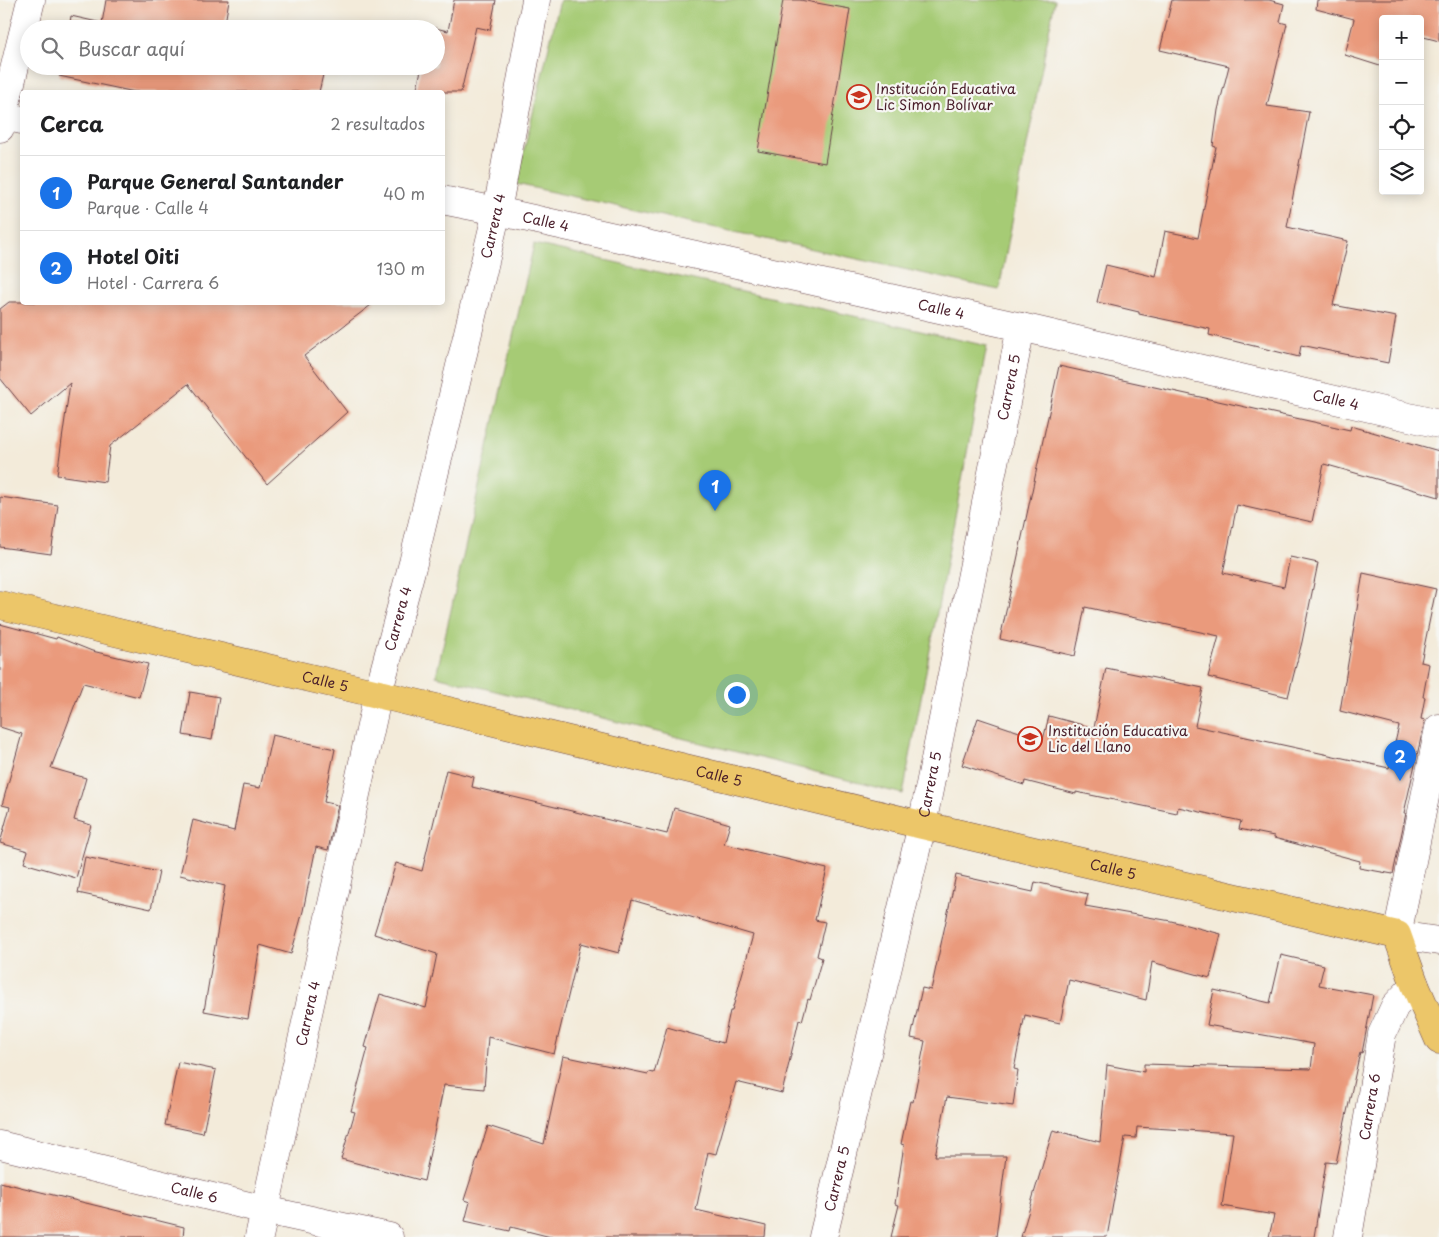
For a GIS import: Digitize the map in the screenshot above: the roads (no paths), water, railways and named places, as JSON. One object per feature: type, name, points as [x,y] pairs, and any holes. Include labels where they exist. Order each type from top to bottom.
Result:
[{"type":"main road","name":"Calle 5","points":[[0,605],[922,825],[1397,935]]},
{"type":"main road","points":[[1397,935],[1415,985],[1439,1040]]},
{"type":"street","points":[[27,20],[31,0]]},
{"type":"street","name":"Carrera 4","points":[[259,1237],[378,694],[413,562],[497,211],[536,0]]},
{"type":"street","points":[[6,120],[20,53]]},
{"type":"street","name":"Calle 4","points":[[445,201],[1021,327],[1439,424]]},
{"type":"street","name":"Carrera 5","points":[[823,1237],[922,825],[1021,327]]},
{"type":"street","points":[[1397,935],[1439,728]]},
{"type":"street","name":"Calle 5","points":[[1397,935],[1439,941]]},
{"type":"street","name":"Carrera 6","points":[[1348,1237],[1382,1034],[1395,1006],[1415,985]]},
{"type":"street","name":"Calle 6","points":[[0,1145],[265,1210],[389,1237]]},
{"type":"place","name":"Institución Educativa Lic Simon Bolívar","points":[[859,97]]},
{"type":"place","name":"Parque General Santander","points":[[715,511]]},
{"type":"place","name":"Institución Educativa Lic del Llano","points":[[1030,739]]},
{"type":"place","name":"Hotel Oiti","points":[[1400,781]]}]
